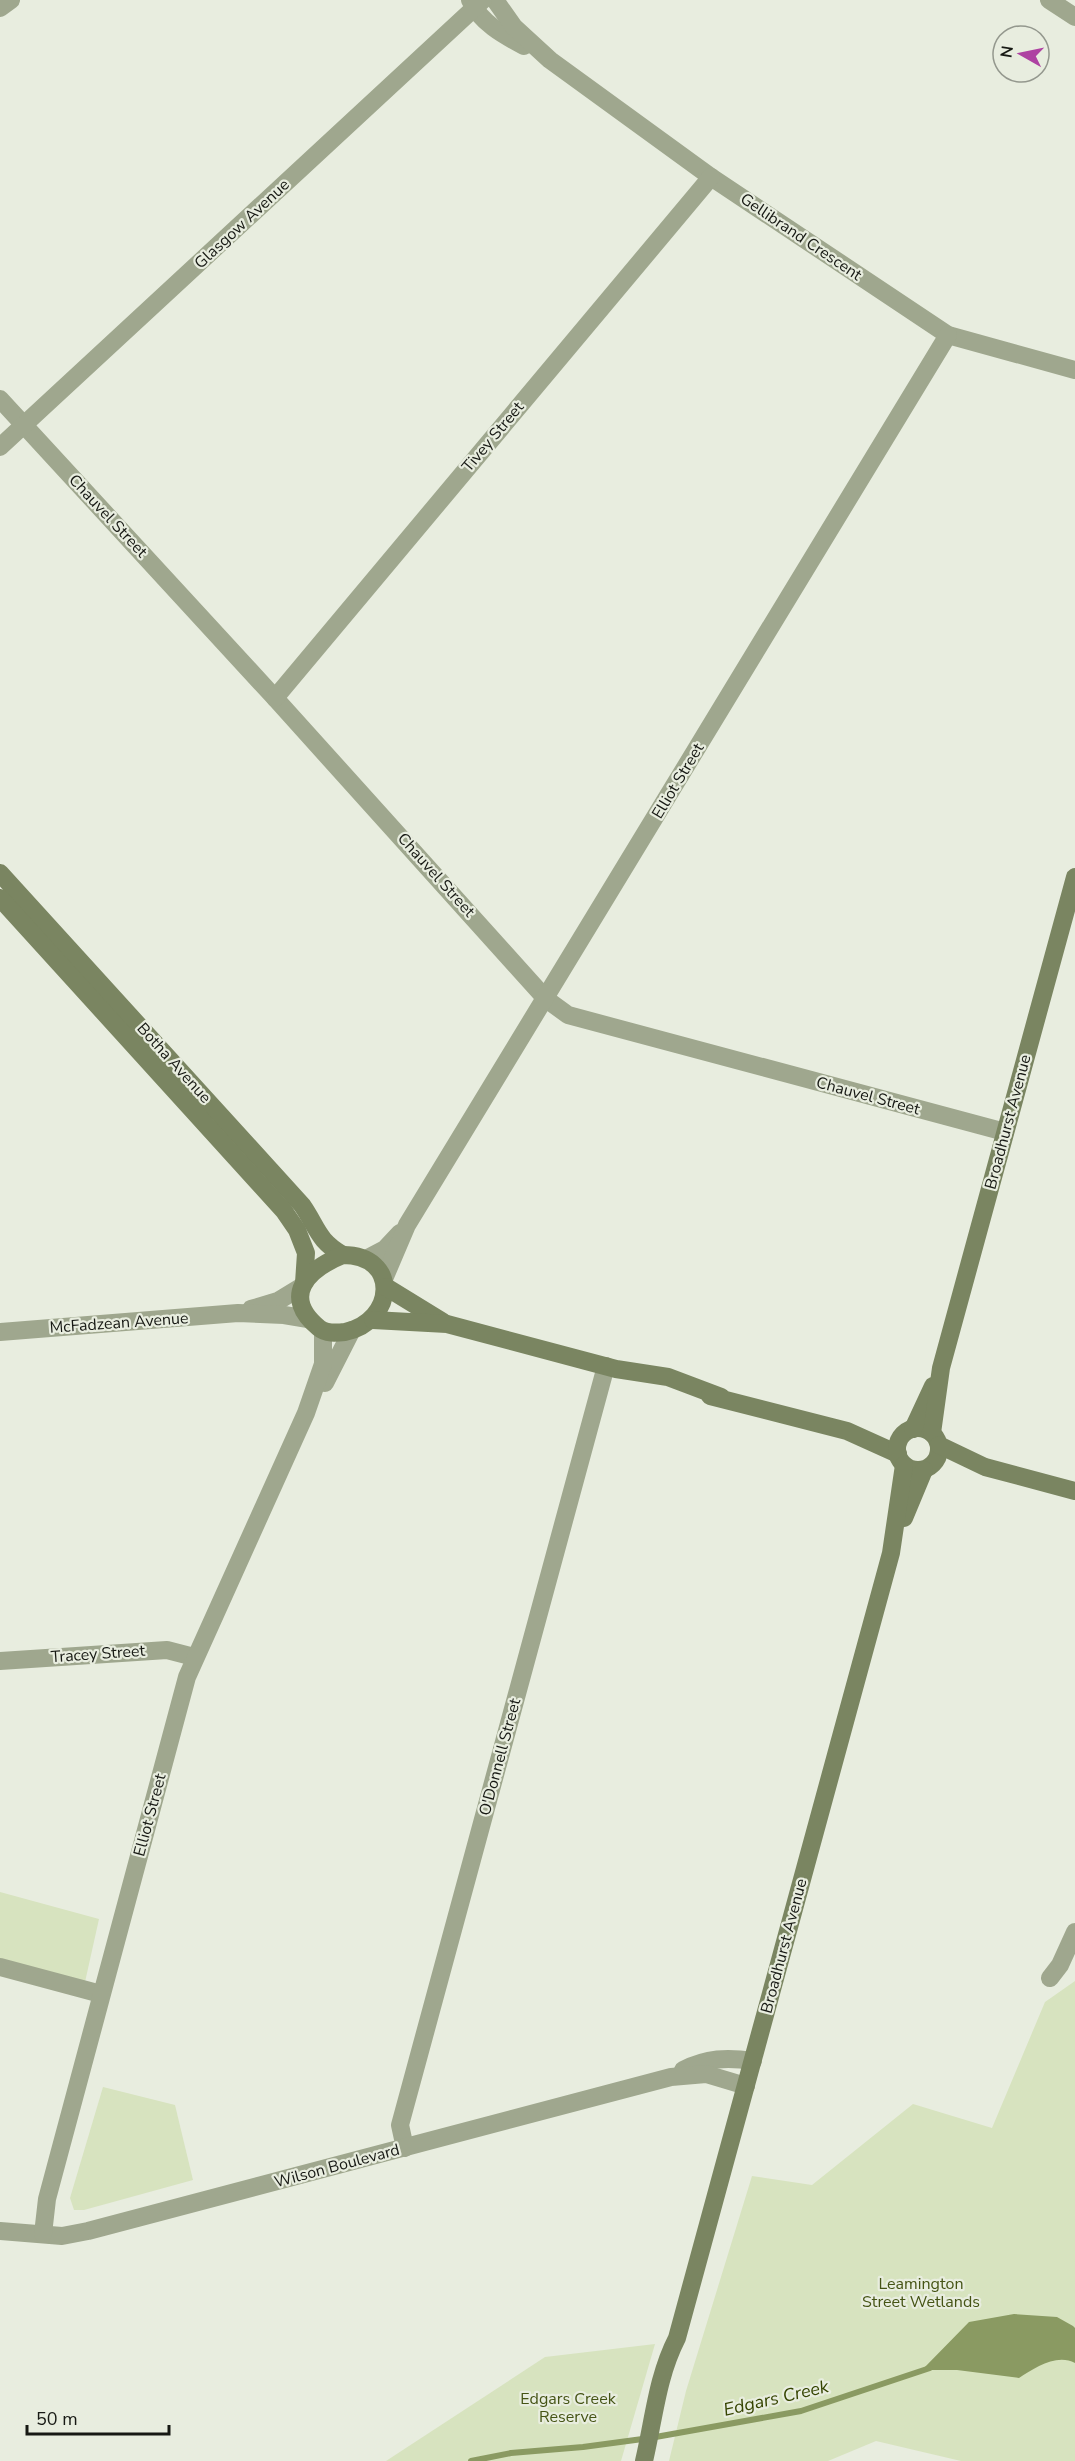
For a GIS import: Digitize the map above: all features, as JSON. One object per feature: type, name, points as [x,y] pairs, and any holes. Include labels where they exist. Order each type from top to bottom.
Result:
[{"type":"street","points":[[0,8],[11,0]]},
{"type":"street","name":"Gellibrand Crescent","points":[[495,0],[514,27],[550,60]]},
{"type":"street","points":[[1049,0],[1075,17]]},
{"type":"street","name":"Gellibrand Crescent","points":[[476,3],[487,22],[550,60],[711,177],[948,335],[1075,370]]},
{"type":"street","name":"Glasgow Avenue","points":[[0,447],[476,3]]},
{"type":"street","name":"Tivey Street","points":[[275,698],[711,177]]},
{"type":"street","name":"Elliot Street","points":[[385,1283],[407,1225],[948,335]]},
{"type":"street","name":"Chauvel Street","points":[[0,399],[275,698],[546,999],[568,1015],[1005,1132]]},
{"type":"street","name":"Botha Avenue","points":[[0,873],[206,1111],[284,1211],[297,1230],[306,1252],[302,1285]]},
{"type":"street","name":"Broadhurst Avenue","points":[[936,1439],[941,1368],[1075,876]]},
{"type":"street","name":"Botha Avenue","points":[[0,898],[206,1111],[302,1205],[314,1222],[322,1240],[344,1255]]},
{"type":"street","name":"Elliot Street","points":[[366,1259],[385,1249],[407,1225]]},
{"type":"street","points":[[385,1283],[382,1306],[372,1320],[352,1330],[338,1333],[323,1331],[308,1319],[302,1309],[300,1298],[302,1285],[313,1272],[326,1262],[344,1255],[357,1255],[379,1270],[385,1283],[447,1324]]},
{"type":"street","name":"McFadzean Avenue","points":[[238,1314],[278,1301],[302,1285]]},
{"type":"street","name":"McFadzean Avenue","points":[[0,1332],[238,1314],[284,1315],[308,1319]]},
{"type":"street","points":[[372,1320],[447,1324],[611,1368],[668,1377],[721,1397],[847,1431],[917,1471],[929,1467],[985,1467]]},
{"type":"street","name":"Elliot Street","points":[[306,1413],[328,1379],[352,1330]]},
{"type":"street","name":"Elliot Street","points":[[43,2234],[47,2199],[187,1677],[306,1413],[323,1364],[323,1331]]},
{"type":"street","name":"O'Donnell Street","points":[[405,2148],[400,2125],[611,1368]]},
{"type":"street","name":"Broadhurst Avenue","points":[[908,1432],[941,1368]]},
{"type":"street","points":[[847,1431],[908,1432],[920,1428],[985,1467],[1075,1491]]},
{"type":"street","points":[[901,1460],[897,1447],[908,1432]]},
{"type":"street","points":[[929,1467],[938,1458],[936,1439]]},
{"type":"street","name":"Broadhurst Avenue","points":[[891,1554],[901,1460]]},
{"type":"street","name":"Broadhurst Avenue","points":[[644,2461],[660,2403],[669,2355],[677,2338],[891,1554],[929,1467]]},
{"type":"street","name":"Tracey Street","points":[[0,1661],[167,1650],[195,1657]]},
{"type":"street","points":[[1050,1978],[1060,1965],[1075,1932]]},
{"type":"street","points":[[0,1967],[102,1994]]},
{"type":"street","name":"Wilson Boulevard","points":[[670,2077],[696,2063],[720,2057],[753,2061]]},
{"type":"street","name":"Wilson Boulevard","points":[[0,2231],[62,2236],[88,2231],[670,2077],[706,2074],[746,2086]]},
{"type":"green space","points":[[0,1892],[99,1919],[85,1982],[0,1960]]},
{"type":"green space","name":"Leamington Street Wetlands","points":[[1075,1981],[1075,2461],[961,2461],[876,2441],[828,2461],[669,2461],[686,2391],[752,2176],[812,2185],[913,2104],[992,2128],[1045,2002]]},
{"type":"green space","points":[[103,2087],[175,2105],[193,2180],[84,2210],[74,2210],[70,2198]]},
{"type":"green space","name":"Edgars Creek Reserve","points":[[655,2344],[621,2461],[386,2461],[545,2357]]},
{"type":"shaded area","points":[[1014,2314],[1057,2317],[1073,2326],[1075,2328],[1075,2363],[1068,2360],[1053,2361],[1019,2378],[957,2370],[922,2370],[969,2322]]},
{"type":"waterway","name":"Edgars Creek","points":[[471,2461],[511,2453],[650,2438],[801,2411],[930,2368]]}]
